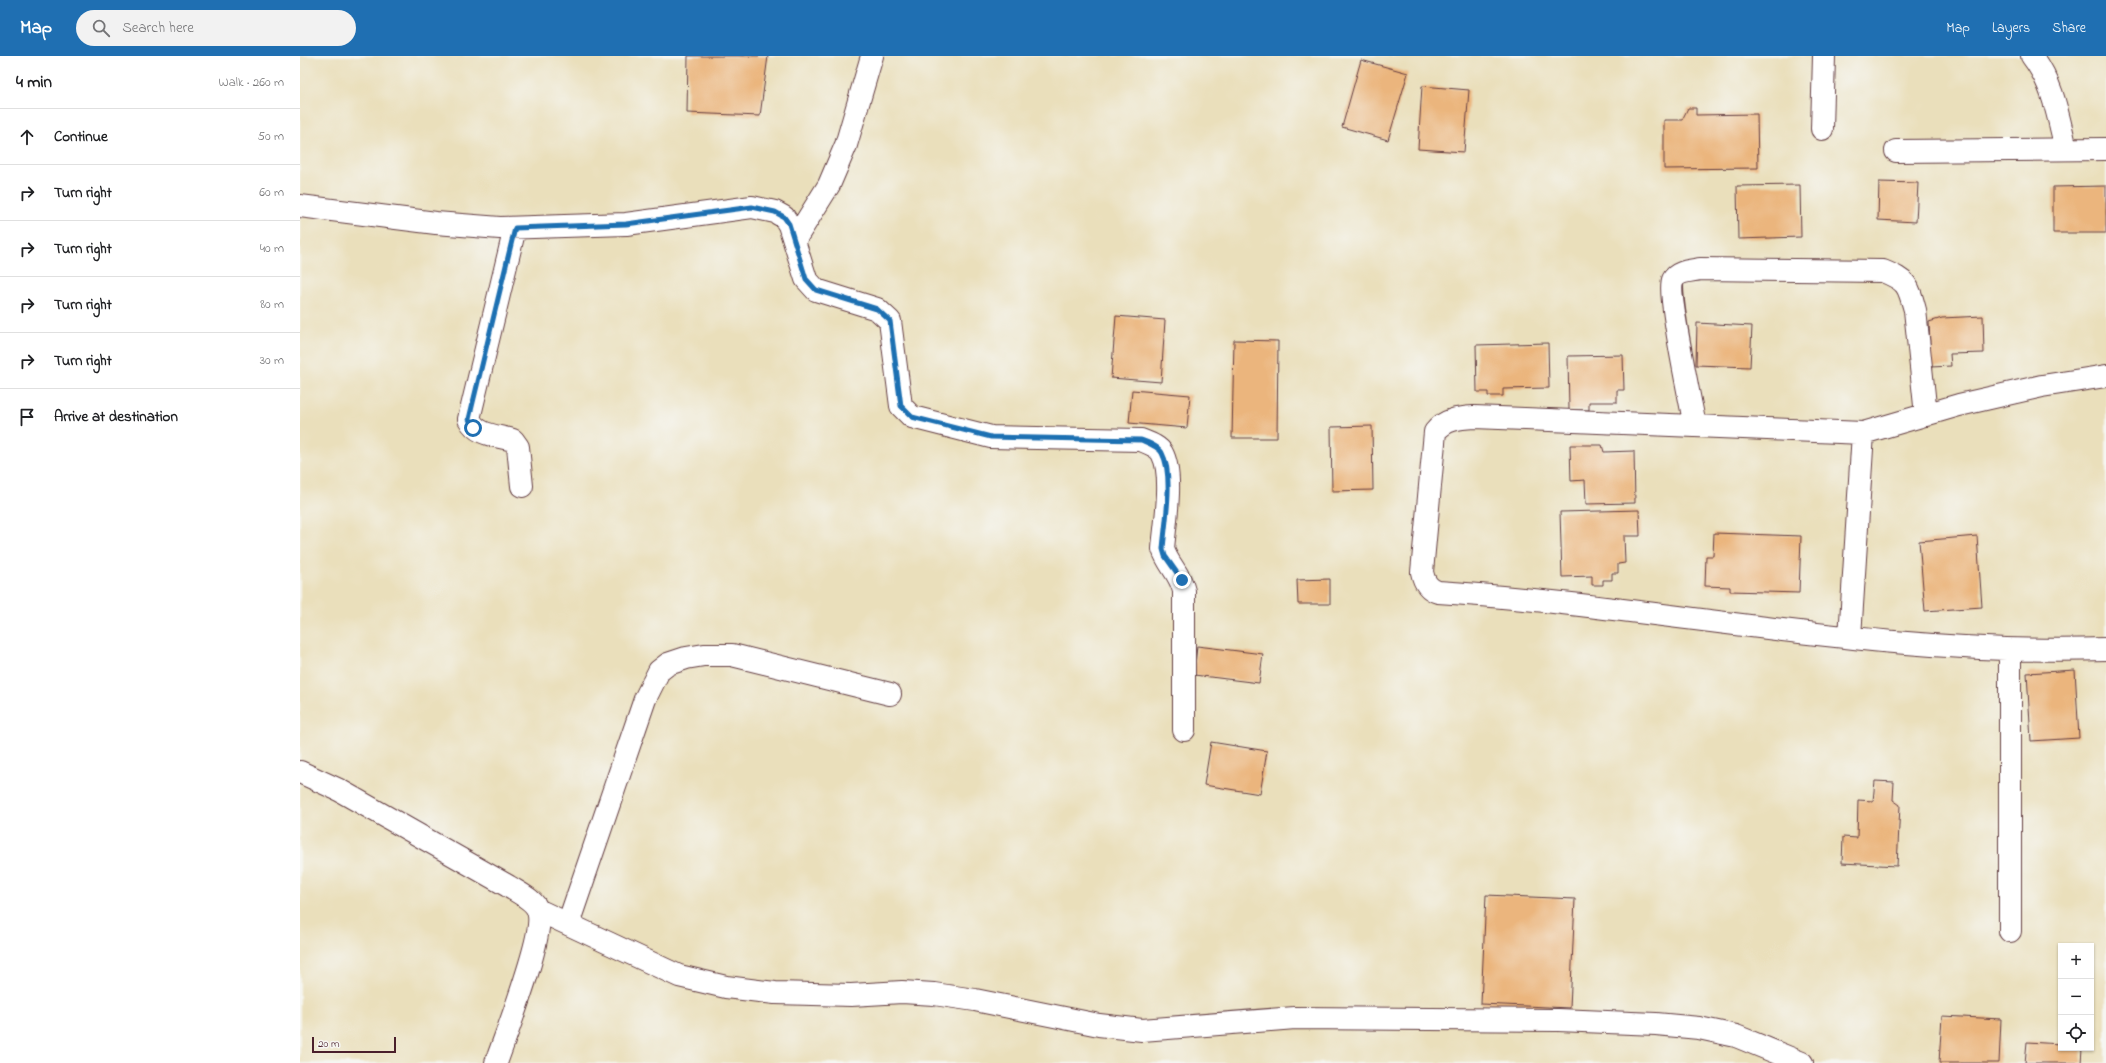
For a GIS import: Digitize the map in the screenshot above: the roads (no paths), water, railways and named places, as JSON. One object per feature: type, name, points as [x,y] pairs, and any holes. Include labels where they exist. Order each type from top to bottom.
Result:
[{"type":"street","points":[[794,241],[829,185],[846,145],[872,56]]},
{"type":"street","points":[[1822,129],[1824,56]]},
{"type":"street","points":[[2032,56],[2040,66],[2052,90],[2066,150]]},
{"type":"street","points":[[1896,151],[2106,149]]},
{"type":"street","points":[[300,206],[436,223],[515,228],[626,224],[752,207],[775,212],[784,217],[789,224],[806,279],[816,290],[877,309],[890,321],[901,406],[912,417],[991,437],[1141,440],[1161,451],[1166,463],[1168,484],[1163,549],[1165,556],[1182,580],[1184,591],[1184,730]]},
{"type":"street","points":[[515,228],[469,419],[473,428],[481,432],[513,440],[516,443],[518,447],[522,486]]},
{"type":"street","points":[[1695,426],[1674,312],[1671,284],[1674,277],[1679,274],[1700,268],[1883,271],[1901,279],[1911,293],[1915,310],[1926,415]]},
{"type":"street","points":[[2106,376],[2042,386],[1926,415],[1863,433],[1474,417],[1458,418],[1440,425],[1435,432],[1422,572],[1424,579],[1431,590],[1438,592],[1944,647],[2043,651],[2106,649]]},
{"type":"street","points":[[1850,636],[1863,433]]},
{"type":"street","points":[[2010,650],[2010,931]]},
{"type":"street","points":[[568,924],[645,699],[659,671],[668,664],[698,656],[732,655],[890,694]]},
{"type":"street","points":[[300,772],[339,790],[508,886],[534,904],[538,910],[679,976],[726,987],[775,993],[851,995],[902,992],[934,994],[975,1000],[1099,1025],[1142,1030],[1295,1018],[1558,1020],[1656,1024],[1699,1028],[1736,1036],[1802,1063]]},
{"type":"street","points":[[496,1063],[518,1001],[530,960],[538,930],[538,910]]}]
